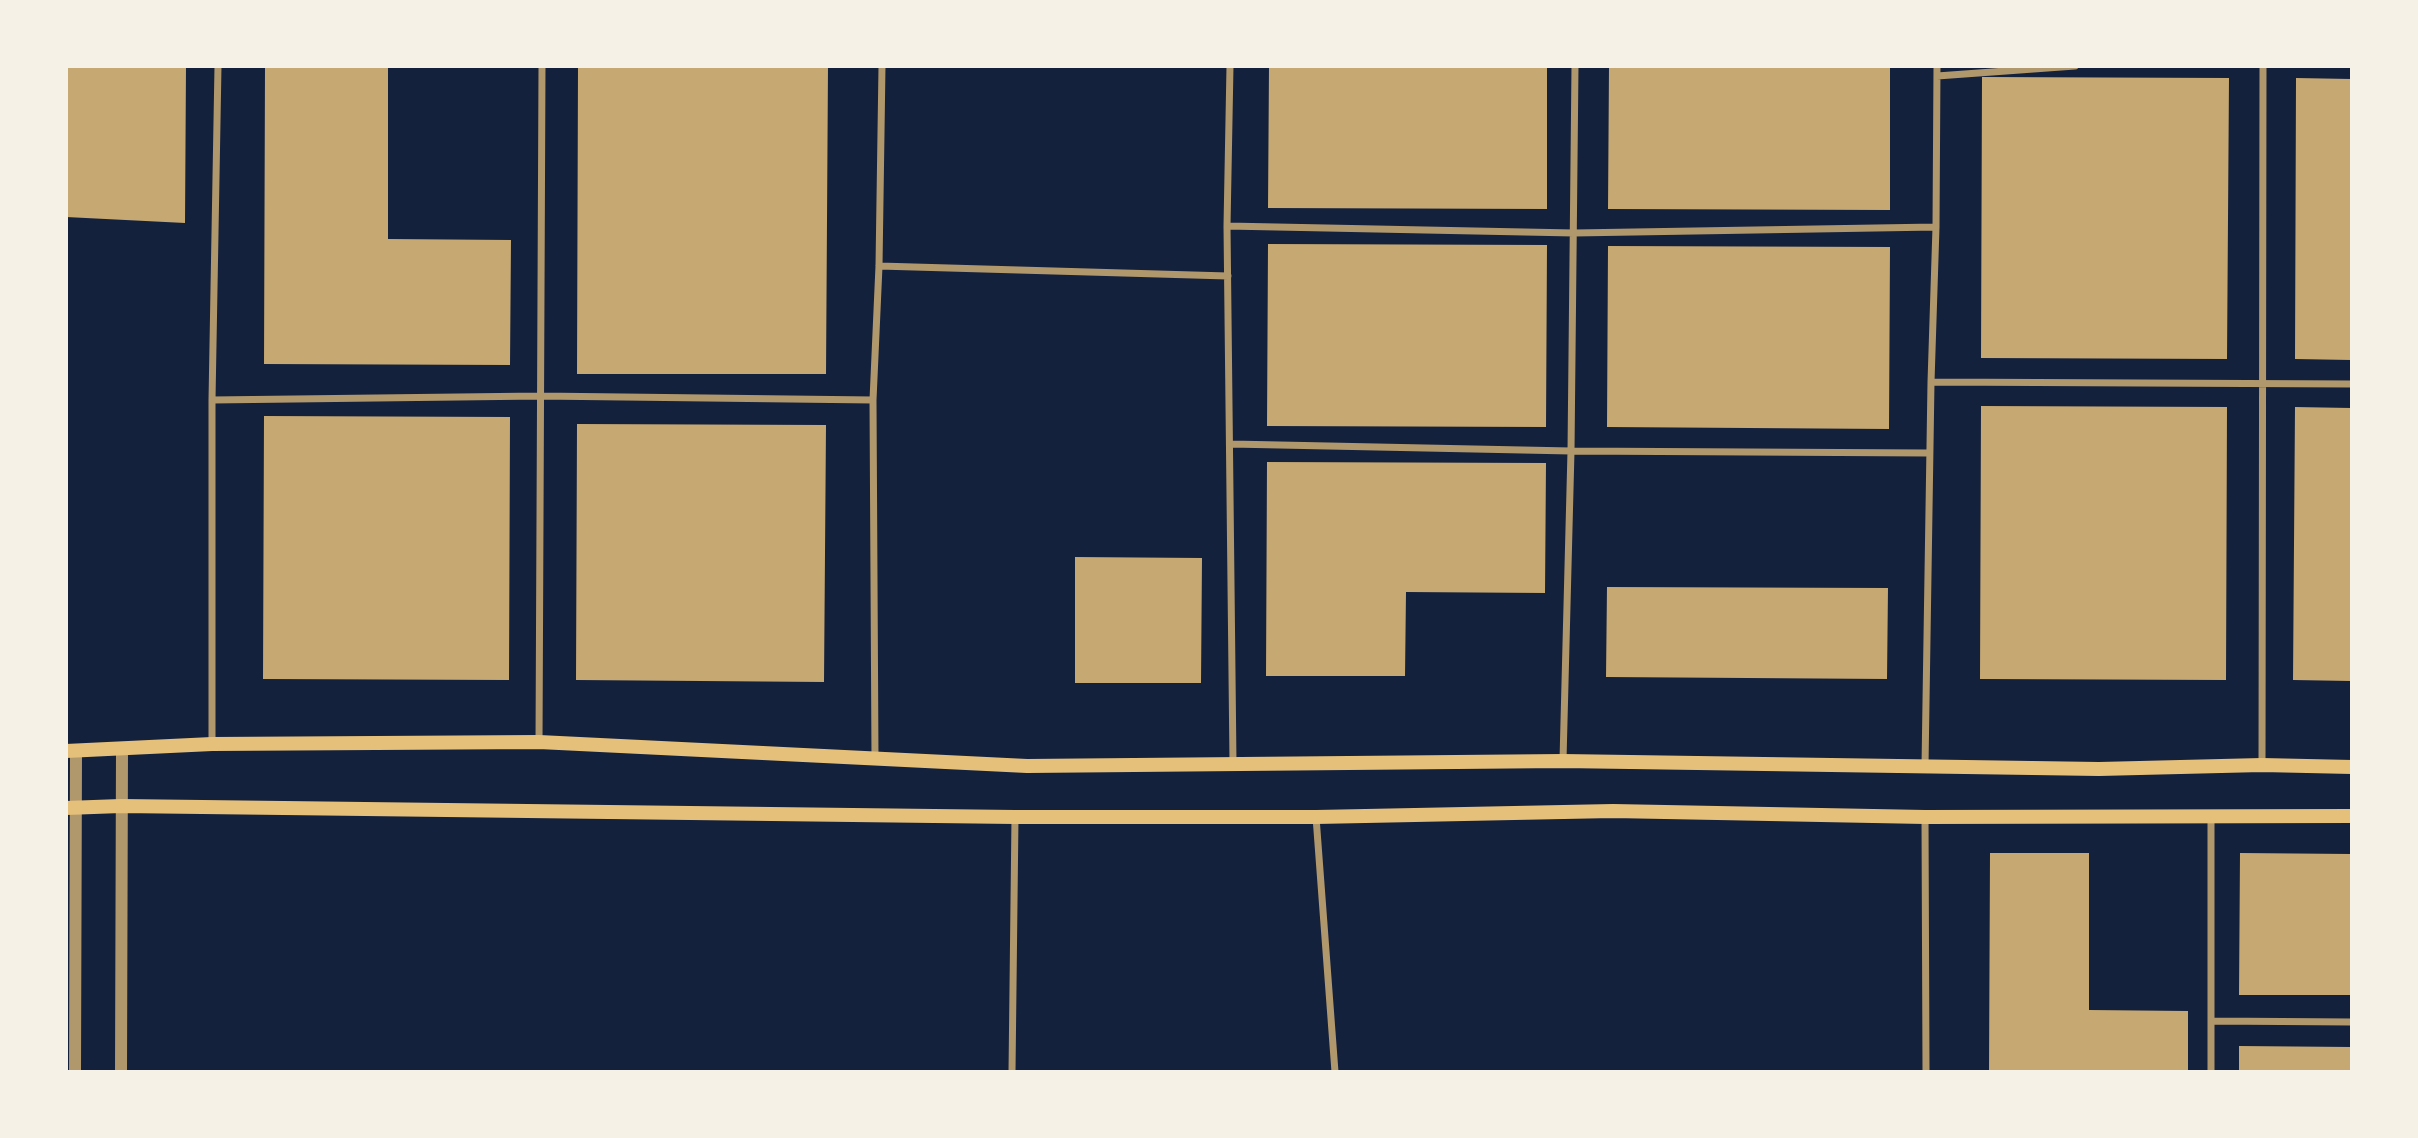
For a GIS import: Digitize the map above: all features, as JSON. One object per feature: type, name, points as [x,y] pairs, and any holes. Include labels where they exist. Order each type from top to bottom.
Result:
[{"type":"main road","points":[[71,751],[212,744],[539,742],[1027,766],[1563,761],[2099,769],[2262,765],[2351,767]]},
{"type":"main road","points":[[71,808],[121,806],[1015,817],[1316,817],[1613,811],[1925,817],[2351,816]]},
{"type":"street","points":[[212,744],[212,400],[218,66]]},
{"type":"street","points":[[539,742],[542,66]]},
{"type":"street","points":[[875,758],[873,400],[879,266],[882,66]]},
{"type":"street","points":[[1230,66],[1227,226],[1233,763]]},
{"type":"street","points":[[1563,761],[1571,451],[1575,66]]},
{"type":"street","points":[[1925,767],[1928,453],[1936,227],[1937,66]]},
{"type":"street","points":[[1937,76],[2075,66]]},
{"type":"street","points":[[2262,765],[2263,66]]},
{"type":"street","points":[[1227,226],[1574,233],[1936,227]]},
{"type":"street","points":[[879,266],[1228,276]]},
{"type":"street","points":[[1931,382],[2351,384]]},
{"type":"street","points":[[212,400],[540,396],[873,400]]},
{"type":"street","points":[[1231,444],[1571,451],[1928,453]]},
{"type":"street","points":[[121,1072],[122,749]]},
{"type":"street","points":[[71,751],[75,1072]]},
{"type":"street","points":[[1012,1072],[1015,817]]},
{"type":"street","points":[[1316,817],[1335,1072]]},
{"type":"street","points":[[1925,817],[1926,1072]]},
{"type":"street","points":[[2211,817],[2211,1072]]},
{"type":"street","points":[[2211,1021],[2351,1022]]},
{"type":"building","points":[[66,66],[186,66],[185,223],[66,217]]},
{"type":"building","points":[[265,66],[388,66],[388,239],[511,240],[510,365],[264,364]]},
{"type":"building","points":[[578,66],[828,66],[826,374],[577,374]]},
{"type":"building","points":[[1269,66],[1547,66],[1547,209],[1268,208]]},
{"type":"building","points":[[1609,66],[1890,66],[1890,210],[1608,209]]},
{"type":"building","points":[[1982,77],[2229,78],[2227,359],[1981,358]]},
{"type":"building","points":[[2296,78],[2351,79],[2351,360],[2295,359]]},
{"type":"building","points":[[1268,244],[1547,245],[1546,427],[1267,426]]},
{"type":"building","points":[[1608,246],[1890,247],[1889,429],[1607,427]]},
{"type":"building","points":[[1981,406],[2227,407],[2226,680],[1980,679]]},
{"type":"building","points":[[2295,407],[2351,408],[2351,681],[2293,680]]},
{"type":"building","points":[[264,416],[510,417],[509,680],[263,679]]},
{"type":"building","points":[[577,424],[826,425],[824,682],[576,680]]},
{"type":"building","points":[[1267,462],[1546,463],[1545,593],[1406,592],[1405,676],[1266,676]]},
{"type":"building","points":[[1075,557],[1202,558],[1201,683],[1075,683]]},
{"type":"building","points":[[1607,587],[1888,588],[1887,679],[1606,677]]},
{"type":"building","points":[[1990,853],[2089,853],[2089,1010],[2188,1011],[2188,1072],[1989,1072]]},
{"type":"building","points":[[2240,853],[2351,854],[2351,995],[2239,995]]},
{"type":"building","points":[[2239,1046],[2351,1047],[2351,1072],[2239,1072]]}]
